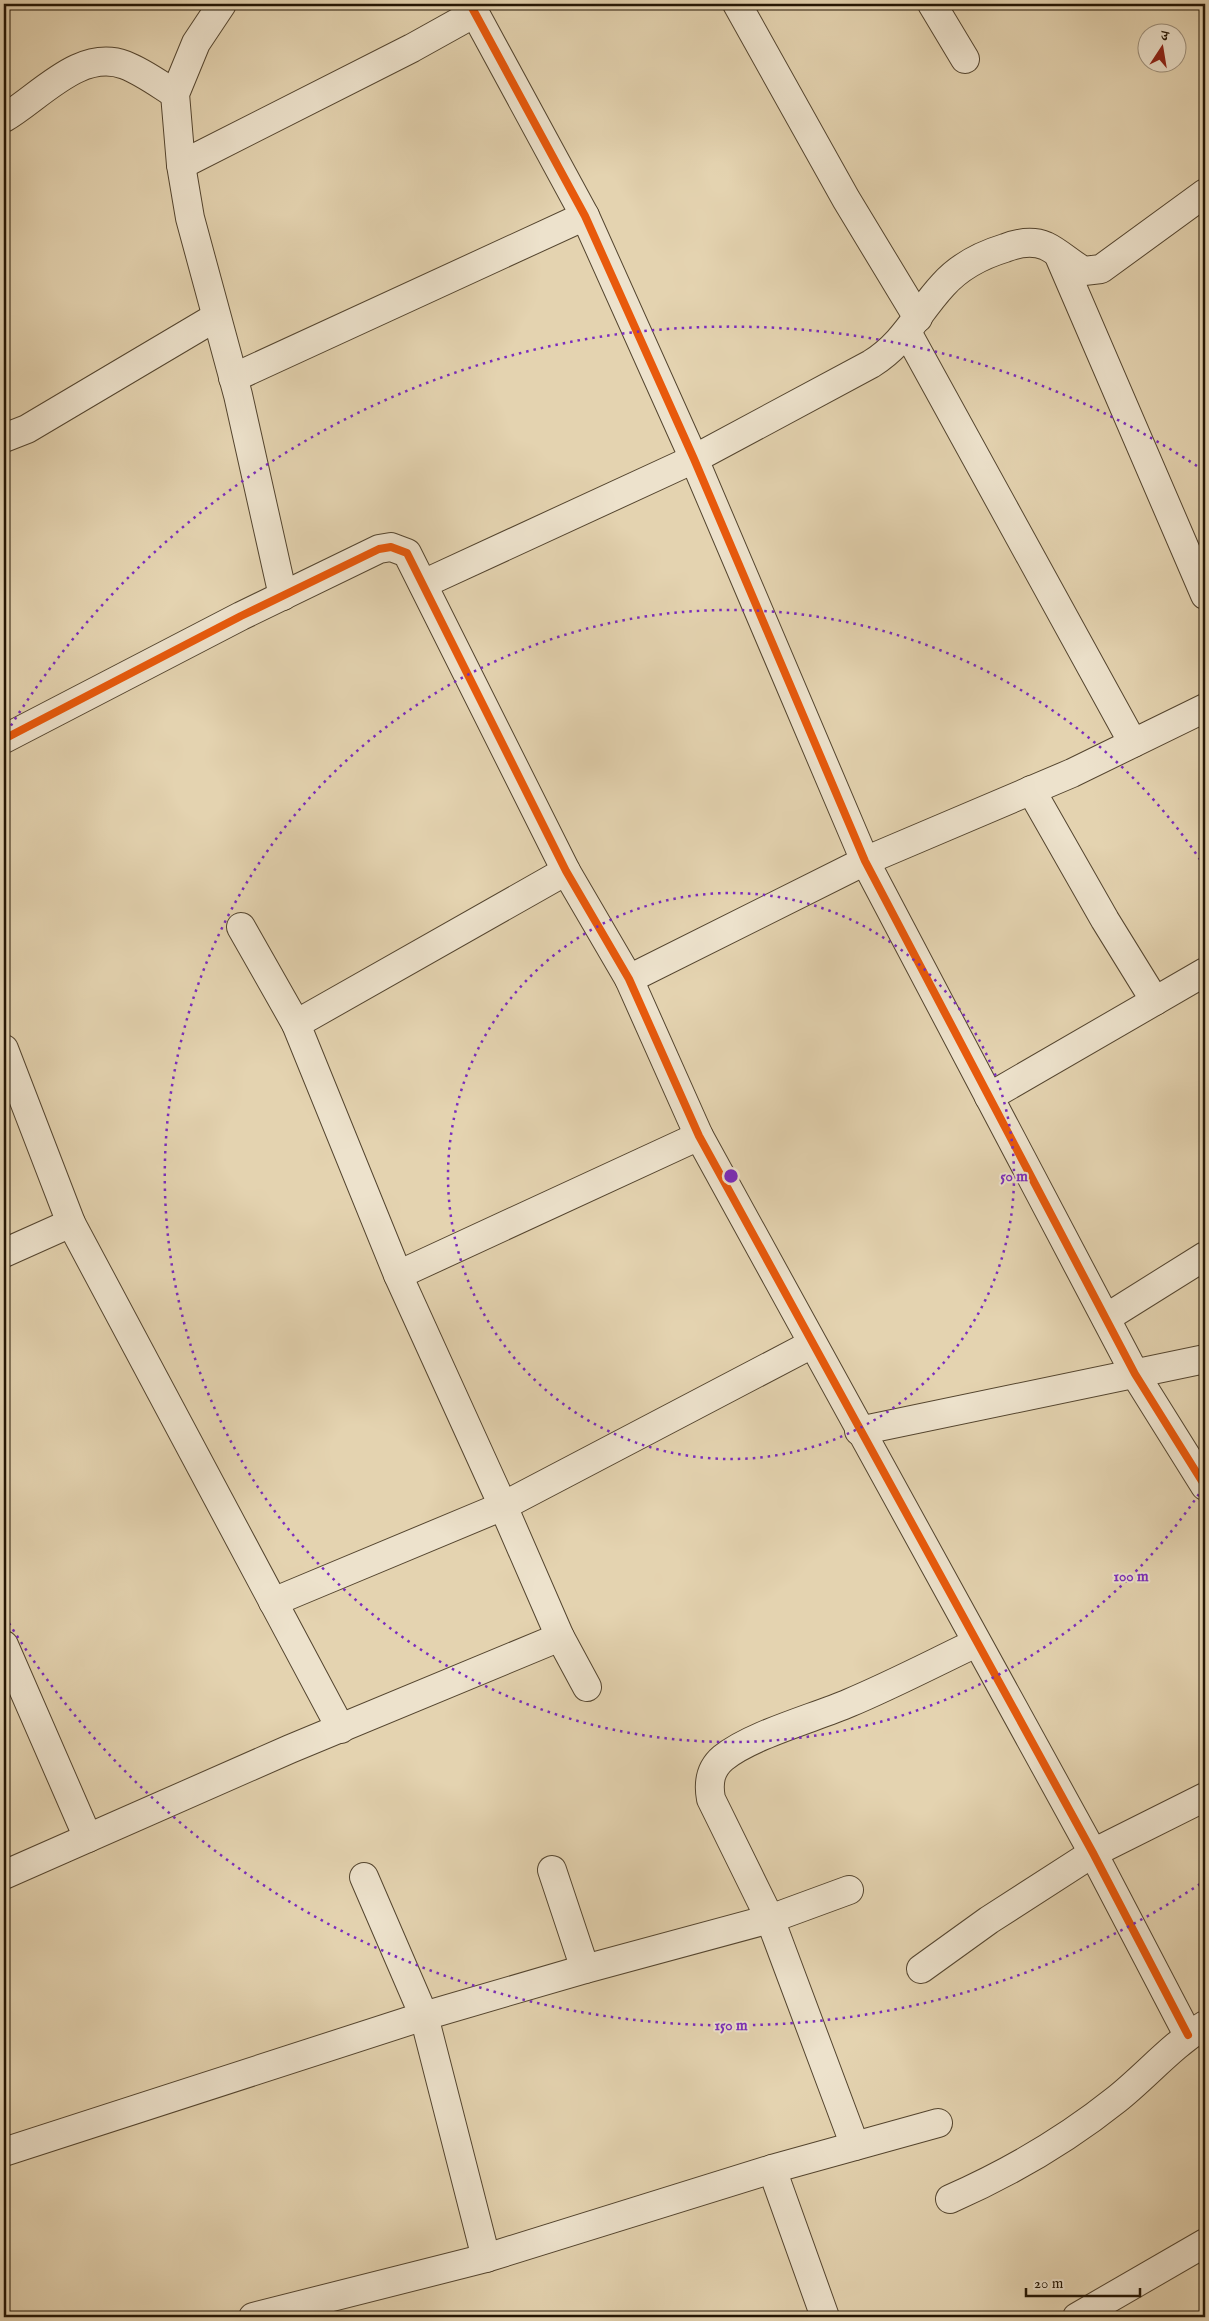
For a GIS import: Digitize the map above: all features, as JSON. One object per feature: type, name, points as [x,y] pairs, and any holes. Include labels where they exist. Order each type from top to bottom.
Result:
[{"type":"street","points":[[222,4],[196,43],[175,94],[181,165],[190,218],[233,378],[283,596]]},
{"type":"street","points":[[738,4],[846,198],[1133,743]]},
{"type":"street","points":[[932,4],[965,59]]},
{"type":"street","points":[[181,165],[412,48],[472,8],[585,216],[694,459],[865,861],[1135,1374],[1205,1486]]},
{"type":"street","points":[[4,118],[62,78],[83,66],[101,61],[124,65],[175,94]]},
{"type":"street","points":[[423,584],[694,459],[872,364],[888,353],[943,284],[965,266],[992,252],[1020,243],[1035,243],[1047,246],[1059,256],[1084,271],[1101,269],[1205,193]]},
{"type":"street","points":[[233,378],[585,216]]},
{"type":"street","points":[[1059,256],[1205,592]]},
{"type":"street","points":[[4,438],[27,428],[216,317]]},
{"type":"street","points":[[4,739],[97,689],[379,549],[391,548],[407,553],[566,871],[629,978],[699,1136],[976,1643],[1093,1852],[1197,2030],[1118,2098],[1070,2134],[988,2182],[950,2199]]},
{"type":"street","points":[[629,978],[865,861],[1072,773],[1205,708]]},
{"type":"street","points":[[1031,790],[1105,920],[1155,1000]]},
{"type":"street","points":[[296,1024],[566,871]]},
{"type":"street","points":[[241,927],[296,1024],[398,1275],[560,1637],[587,1687]]},
{"type":"street","points":[[989,1097],[1205,972]]},
{"type":"street","points":[[4,1049],[71,1223],[341,1729]]},
{"type":"street","points":[[398,1275],[699,1136]]},
{"type":"street","points":[[4,1254],[71,1223]]},
{"type":"street","points":[[1106,1318],[1205,1256]]},
{"type":"street","points":[[273,1602],[503,1506],[812,1344]]},
{"type":"street","points":[[859,1431],[1205,1359]]},
{"type":"street","points":[[4,1875],[341,1729],[560,1637]]},
{"type":"street","points":[[854,2146],[770,1919],[711,1799],[709,1786],[713,1769],[723,1758],[745,1745],[851,1702],[976,1643]]},
{"type":"street","points":[[4,1645],[88,1838]]},
{"type":"street","points":[[921,1969],[989,1920],[1093,1852],[1205,1796]]},
{"type":"street","points":[[552,1870],[585,1969]]},
{"type":"street","points":[[364,1877],[424,2016],[486,2258]]},
{"type":"street","points":[[4,2152],[424,2016],[585,1969],[770,1919],[849,1890]]},
{"type":"street","points":[[253,2317],[486,2258],[772,2169],[938,2123]]},
{"type":"street","points":[[772,2169],[825,2317]]},
{"type":"street","points":[[1077,2317],[1205,2243]]},
{"type":"cycle path","points":[[470,4],[585,216],[694,459],[865,861],[1135,1374],[1205,1486]]},
{"type":"cycle path","points":[[4,739],[241,616],[379,549],[391,547],[407,553],[566,871],[629,979],[699,1136],[1093,1853],[1188,2035]]}]
